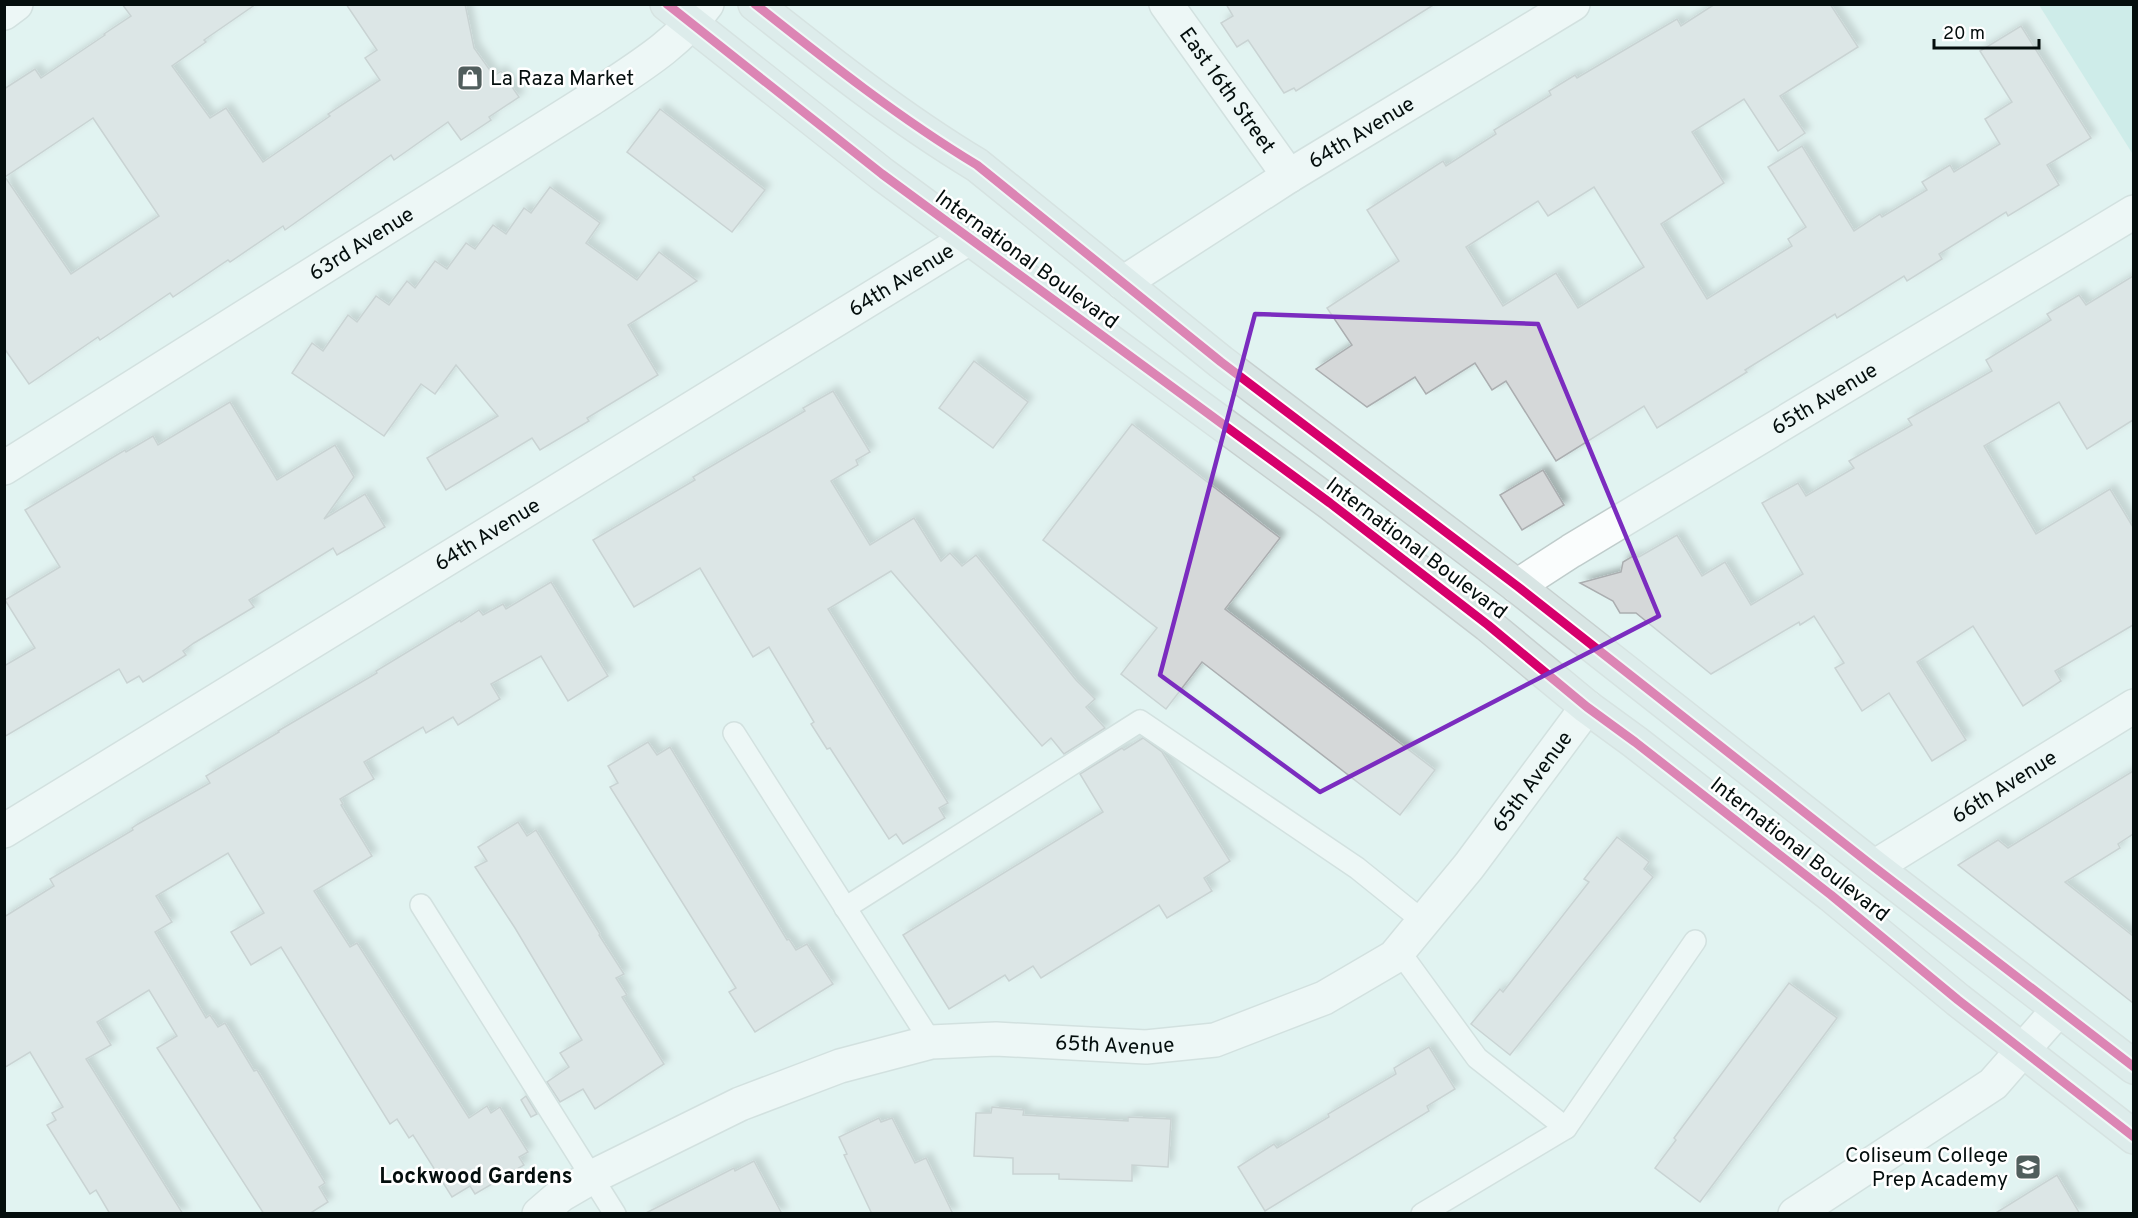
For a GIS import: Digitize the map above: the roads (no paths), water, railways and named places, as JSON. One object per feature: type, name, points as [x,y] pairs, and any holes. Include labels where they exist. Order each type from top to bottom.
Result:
[{"type":"main road","name":"International Boulevard","points":[[667,4],[699,15],[882,174],[1330,503],[1488,625],[1587,707],[1812,880],[2133,1137]]},
{"type":"main road","name":"International Boulevard","points":[[755,4],[841,72],[977,165],[1221,362],[1517,586],[2133,1067]]},
{"type":"street","points":[[4,13],[16,4]]},
{"type":"street","name":"East 16th Street","points":[[1166,4],[1289,176]]},
{"type":"street","name":"64th Avenue","points":[[1123,283],[1289,176],[1573,4]]},
{"type":"street","name":"63rd Avenue","points":[[4,468],[571,112],[662,51],[699,15]]},
{"type":"street","name":"65th Avenue","points":[[1517,586],[2133,212]]},
{"type":"street","name":"64th Avenue","points":[[4,831],[969,238]]},
{"type":"street","name":"66th Avenue","points":[[1874,867],[2133,706]]},
{"type":"street","name":"65th Avenue","points":[[539,1214],[561,1195],[592,1177],[740,1104],[840,1066],[931,1042],[996,1039],[1146,1047],[1215,1040],[1324,998],[1394,957],[1496,830],[1587,707]]},
{"type":"street","points":[[1795,1214],[1993,1084],[2058,1010]]},
{"type":"lane","points":[[845,908],[1140,721],[1357,868],[1424,922]]},
{"type":"lane","points":[[734,733],[931,1042]]},
{"type":"lane","points":[[421,905],[615,1214]]},
{"type":"lane","points":[[1422,1214],[1566,1128],[1695,941]]},
{"type":"lane","points":[[1399,951],[1477,1058],[1566,1128]]},
{"type":"place","name":"La Raza Market","points":[[470,78]]},
{"type":"place","name":"Coliseum College Prep Academy","points":[[2028,1167]]},
{"type":"district","name":"Lockwood Gardens","points":[[476,1175]]}]
